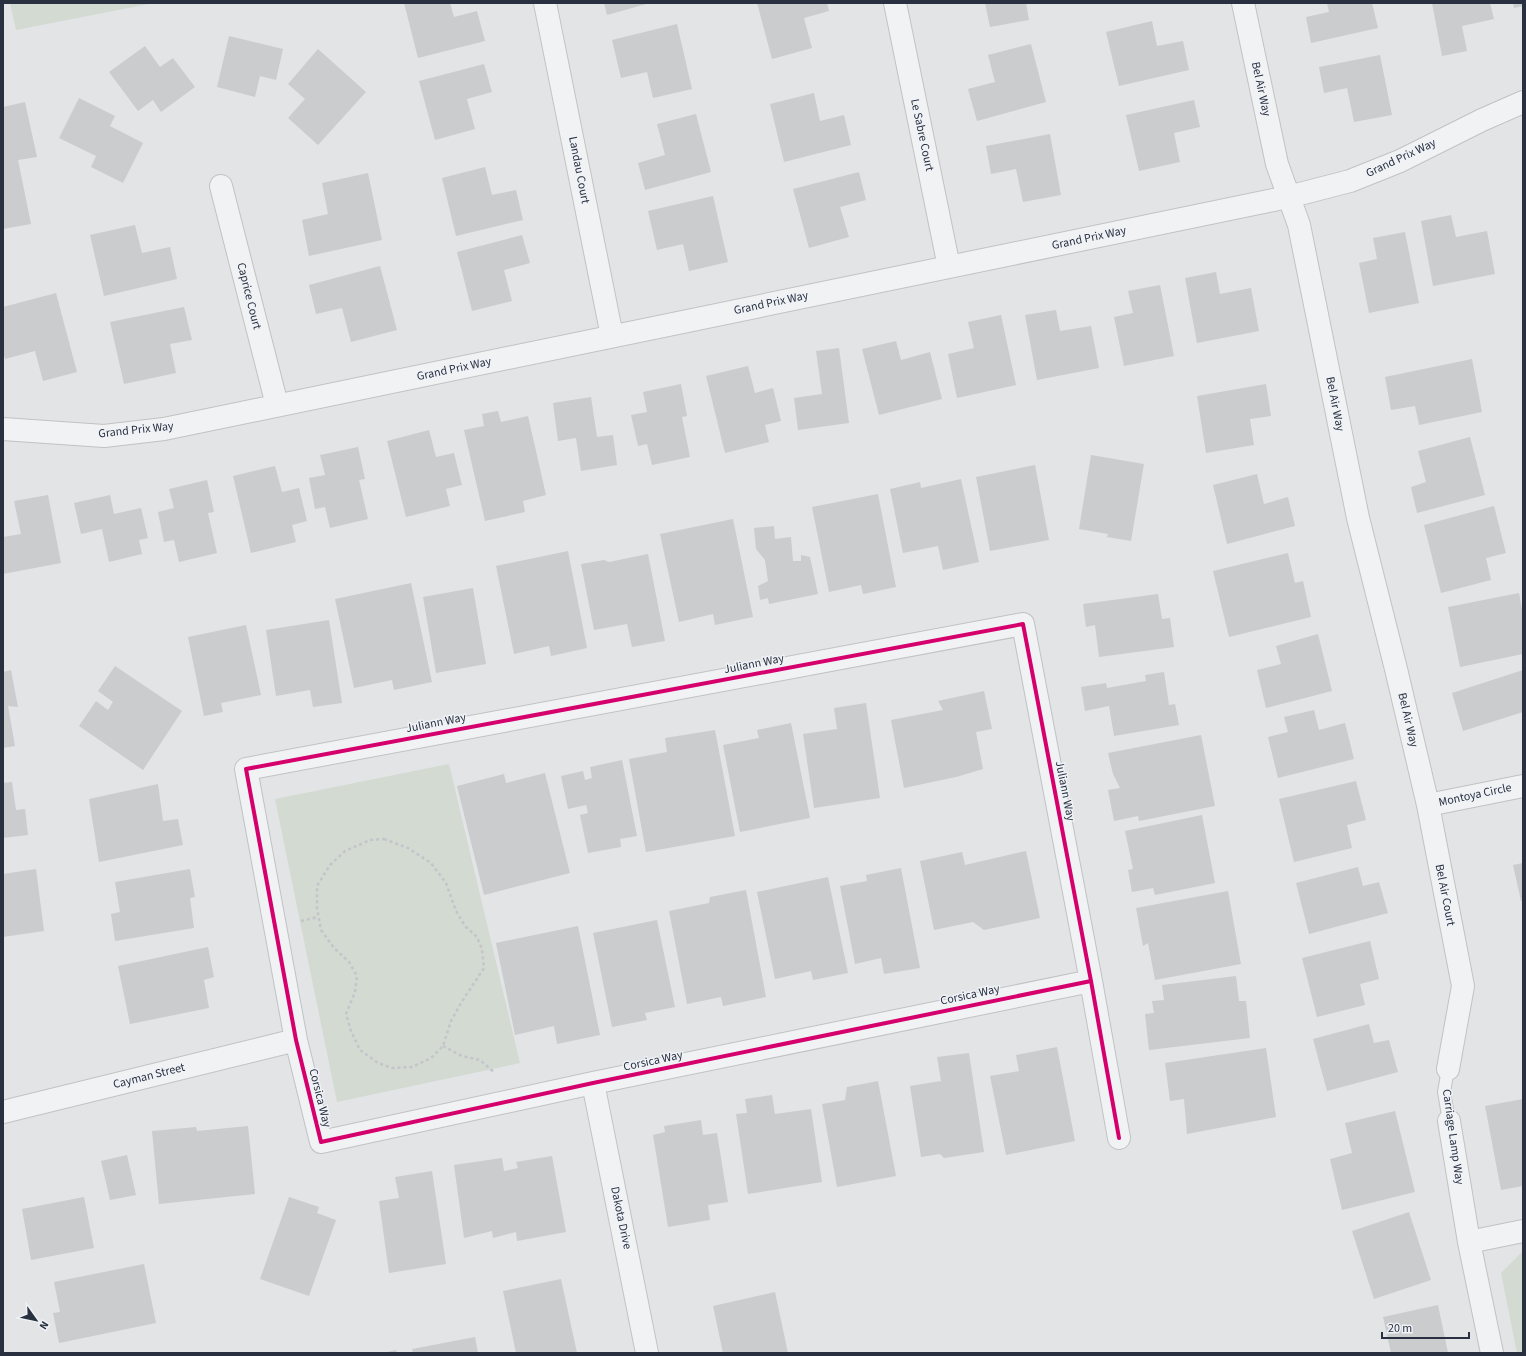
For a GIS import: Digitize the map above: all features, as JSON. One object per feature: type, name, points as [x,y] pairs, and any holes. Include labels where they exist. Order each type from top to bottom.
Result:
[{"type":"street","name":"Landau Court","points":[[545,3],[612,336]]},
{"type":"street","name":"Le Sabre Court","points":[[894,3],[949,267]]},
{"type":"street","name":"Bel Air Way","points":[[1243,3],[1277,164],[1299,225],[1358,518],[1428,805]]},
{"type":"street","name":"Grand Prix Way","points":[[3,429],[104,436],[164,429],[1288,197],[1350,181],[1400,161],[1482,120],[1523,102]]},
{"type":"street","name":"Caprice Court","points":[[221,186],[277,405]]},
{"type":"street","name":"Juliann Way","points":[[296,1040],[246,769],[1023,624],[1092,981],[1119,1138]]},
{"type":"street","name":"Montoya Circle","points":[[1428,805],[1523,786]]},
{"type":"street","name":"Bel Air Court","points":[[1428,805],[1463,986]]},
{"type":"street","name":"Corsica Way","points":[[296,1040],[321,1142],[593,1083],[1092,981]]},
{"type":"street","name":"Carriage Lamp Way","points":[[1448,1069],[1463,986]]},
{"type":"street","name":"Cayman Street","points":[[3,1112],[296,1040]]},
{"type":"street","name":"Dakota Drive","points":[[593,1083],[647,1353]]},
{"type":"street","name":"Carriage Lamp Way","points":[[1449,1121],[1469,1242],[1492,1353]]},
{"type":"street","points":[[1469,1242],[1523,1231]]},
{"type":"lane","name":"Carriage Lamp Way","points":[[1448,1069],[1444,1092],[1449,1121]]},
{"type":"path","points":[[384,839],[408,848],[431,863],[446,883],[456,911],[465,926],[477,937],[482,949],[484,968],[451,1021],[442,1046],[431,1058],[412,1067],[392,1068],[378,1063],[360,1050],[351,1031],[346,1014],[355,992],[357,976],[349,962],[334,948],[320,930],[318,917],[317,886],[330,865],[345,851],[370,840],[384,839]]},
{"type":"path","points":[[296,923],[318,917]]},
{"type":"path","points":[[442,1046],[462,1056],[480,1060],[495,1073]]},
{"type":"shaded area","points":[[10,3],[154,3],[16,30]]},
{"type":"shaded area","points":[[449,764],[520,1063],[337,1102],[275,799]]},
{"type":"shaded area","points":[[1523,1251],[1523,1353],[1517,1353],[1501,1273]]},
{"type":"building","points":[[404,3],[450,3],[454,17],[477,11],[485,41],[418,58]]},
{"type":"building","points":[[604,3],[650,3],[607,15]]},
{"type":"building","points":[[757,3],[827,3],[829,11],[804,18],[812,48],[772,59]]},
{"type":"building","points":[[985,3],[1026,3],[1029,20],[990,27]]},
{"type":"building","points":[[1327,3],[1372,3],[1378,28],[1311,43],[1306,17],[1329,12]]},
{"type":"building","points":[[1432,3],[1490,3],[1494,19],[1462,26],[1467,51],[1442,56]]},
{"type":"building","points":[[1513,3],[1523,3],[1523,6],[1514,8]]},
{"type":"building","points":[[1152,21],[1157,46],[1183,41],[1189,70],[1119,86],[1106,32]]},
{"type":"building","points":[[677,24],[692,89],[653,98],[647,72],[621,78],[612,40]]},
{"type":"building","points":[[229,36],[283,49],[276,80],[260,76],[255,97],[217,87]]},
{"type":"building","points":[[1031,44],[1046,102],[977,121],[968,89],[995,82],[988,55]]},
{"type":"building","points":[[145,46],[160,67],[173,58],[195,87],[161,112],[153,100],[138,111],[109,72]]},
{"type":"building","points":[[318,49],[366,92],[318,145],[288,118],[305,99],[288,84]]},
{"type":"building","points":[[1380,55],[1392,115],[1354,122],[1347,88],[1324,93],[1319,67]]},
{"type":"building","points":[[484,64],[492,92],[467,99],[475,129],[435,140],[419,81]]},
{"type":"building","points":[[814,93],[820,121],[844,115],[851,145],[784,162],[770,104]]},
{"type":"building","points":[[79,98],[115,116],[110,126],[143,143],[123,183],[91,167],[96,156],[59,138]]},
{"type":"building","points":[[1194,100],[1200,127],[1174,133],[1180,162],[1139,171],[1126,115]]},
{"type":"building","points":[[25,102],[37,157],[18,160],[31,224],[3,229],[3,107]]},
{"type":"building","points":[[696,114],[711,172],[645,190],[638,163],[665,155],[657,124]]},
{"type":"building","points":[[1050,134],[1061,195],[1023,202],[1016,169],[991,174],[986,146]]},
{"type":"building","points":[[485,167],[492,195],[516,190],[523,220],[456,236],[442,178]]},
{"type":"building","points":[[859,172],[866,200],[840,207],[849,237],[809,248],[793,189]]},
{"type":"building","points":[[368,173],[382,240],[309,256],[302,220],[328,214],[322,183]]},
{"type":"building","points":[[713,196],[728,262],[689,271],[683,244],[657,250],[648,211]]},
{"type":"building","points":[[1451,215],[1456,237],[1487,231],[1495,274],[1433,286],[1421,221]]},
{"type":"building","points":[[135,225],[142,253],[170,247],[177,279],[104,296],[90,235]]},
{"type":"building","points":[[1405,232],[1419,303],[1369,313],[1359,263],[1377,259],[1373,238]]},
{"type":"building","points":[[522,235],[530,263],[504,270],[512,301],[472,311],[457,252]]},
{"type":"building","points":[[380,266],[397,330],[351,342],[342,308],[316,314],[309,285]]},
{"type":"building","points":[[1216,272],[1220,294],[1251,288],[1259,331],[1197,343],[1185,278]]},
{"type":"building","points":[[1160,285],[1174,356],[1124,366],[1114,317],[1133,313],[1128,291]]},
{"type":"building","points":[[56,293],[77,372],[43,381],[35,351],[5,359],[3,352],[3,307]]},
{"type":"building","points":[[184,307],[192,340],[170,344],[176,373],[124,384],[110,322]]},
{"type":"building","points":[[1056,310],[1060,331],[1091,326],[1099,368],[1037,380],[1025,315]]},
{"type":"building","points":[[1001,315],[1016,385],[957,398],[948,354],[974,348],[968,322]]},
{"type":"building","points":[[896,341],[901,360],[930,352],[942,399],[879,415],[862,349]]},
{"type":"building","points":[[839,348],[849,423],[798,430],[794,398],[822,394],[816,351]]},
{"type":"building","points":[[1472,359],[1482,412],[1419,425],[1415,406],[1391,410],[1385,377]]},
{"type":"building","points":[[748,366],[755,393],[773,388],[781,421],[765,425],[769,442],[725,453],[706,376]]},
{"type":"building","points":[[681,384],[687,416],[682,417],[690,457],[652,465],[647,444],[638,446],[631,415],[647,412],[643,392]]},
{"type":"building","points":[[1266,384],[1271,416],[1250,419],[1254,445],[1206,453],[1197,396]]},
{"type":"building","points":[[591,397],[597,437],[613,435],[617,465],[581,471],[576,438],[558,441],[553,403]]},
{"type":"building","points":[[498,411],[501,422],[528,416],[546,495],[523,501],[525,512],[485,521],[464,430],[484,426],[482,414]]},
{"type":"building","points":[[429,430],[436,457],[454,453],[462,485],[446,489],[450,506],[406,517],[387,441]]},
{"type":"building","points":[[1470,437],[1485,495],[1417,513],[1411,487],[1426,482],[1418,451]]},
{"type":"building","points":[[358,447],[365,479],[359,480],[368,519],[330,528],[325,507],[315,509],[309,478],[325,475],[320,455]]},
{"type":"building","points":[[1091,455],[1144,464],[1131,541],[1107,537],[1108,534],[1079,529]]},
{"type":"building","points":[[1035,465],[1049,540],[990,551],[976,477]]},
{"type":"building","points":[[275,466],[282,492],[299,488],[307,521],[292,525],[296,542],[251,553],[233,476]]},
{"type":"building","points":[[1257,474],[1264,504],[1288,497],[1295,526],[1227,544],[1213,485]]},
{"type":"building","points":[[961,479],[979,562],[943,570],[938,546],[903,553],[890,489],[920,482],[921,488]]},
{"type":"building","points":[[207,480],[214,512],[208,513],[217,553],[179,562],[174,540],[164,542],[158,512],[174,508],[169,489]]},
{"type":"building","points":[[878,494],[896,587],[863,594],[861,585],[829,592],[812,507]]},
{"type":"building","points":[[48,495],[61,563],[3,574],[3,537],[21,534],[14,501]]},
{"type":"building","points":[[110,495],[114,514],[141,508],[148,538],[139,540],[142,554],[109,562],[102,529],[81,534],[74,503]]},
{"type":"building","points":[[1494,506],[1506,553],[1486,558],[1491,580],[1441,593],[1424,525]]},
{"type":"building","points":[[733,519],[753,617],[715,625],[713,614],[679,622],[660,534]]},
{"type":"building","points":[[774,526],[775,539],[791,537],[793,561],[801,561],[801,555],[810,557],[818,594],[769,604],[768,598],[760,600],[758,586],[768,581],[765,560],[756,549],[754,528]]},
{"type":"building","points":[[568,551],[587,648],[551,656],[549,646],[514,654],[496,566]]},
{"type":"building","points":[[1288,553],[1295,583],[1303,581],[1311,617],[1229,637],[1213,571]]},
{"type":"building","points":[[648,554],[665,641],[632,647],[627,624],[594,630],[581,564],[604,560],[609,562]]},
{"type":"building","points":[[411,583],[432,682],[394,690],[392,680],[354,688],[335,599]]},
{"type":"building","points":[[473,588],[486,664],[436,673],[423,597]]},
{"type":"building","points":[[1519,593],[1523,614],[1523,654],[1460,667],[1448,607]]},
{"type":"building","points":[[1158,594],[1162,619],[1170,618],[1174,647],[1099,657],[1095,625],[1086,627],[1083,604]]},
{"type":"building","points":[[329,620],[342,703],[313,707],[310,690],[276,696],[266,630]]},
{"type":"building","points":[[246,625],[261,695],[221,703],[223,712],[204,716],[188,637]]},
{"type":"building","points":[[1318,634],[1332,691],[1266,708],[1257,670],[1281,664],[1276,646]]},
{"type":"building","points":[[115,666],[182,711],[143,770],[79,726],[96,701],[108,710],[113,702],[98,691]]},
{"type":"building","points":[[11,670],[18,707],[8,706],[15,746],[3,748],[3,672]]},
{"type":"building","points":[[1523,670],[1523,712],[1463,731],[1452,693]]},
{"type":"building","points":[[1164,672],[1169,705],[1175,704],[1179,725],[1114,736],[1109,706],[1085,711],[1081,687],[1106,683],[1107,688],[1146,681],[1145,675]]},
{"type":"building","points":[[984,691],[992,729],[976,732],[983,769],[956,777],[904,788],[891,720],[943,710],[938,701]]},
{"type":"building","points":[[866,703],[880,798],[814,808],[803,734],[837,729],[834,708]]},
{"type":"building","points":[[1314,710],[1319,730],[1345,723],[1354,759],[1278,778],[1268,737],[1288,732],[1284,717]]},
{"type":"building","points":[[791,723],[810,818],[740,832],[723,745],[759,738],[757,730]]},
{"type":"building","points":[[715,730],[735,836],[646,852],[629,759],[667,752],[665,738]]},
{"type":"building","points":[[1201,735],[1215,806],[1139,821],[1138,816],[1114,821],[1108,790],[1120,788],[1113,774],[1108,753]]},
{"type":"building","points":[[622,760],[637,836],[620,839],[621,847],[588,853],[580,815],[588,813],[586,805],[568,809],[561,776],[583,771],[585,780],[592,778],[590,767]]},
{"type":"building","points":[[545,773],[570,873],[484,895],[457,786],[504,774],[506,783]]},
{"type":"building","points":[[1356,781],[1366,820],[1347,825],[1352,848],[1294,862],[1279,799]]},
{"type":"building","points":[[12,782],[16,810],[25,809],[28,835],[3,838],[3,783]]},
{"type":"building","points":[[158,784],[163,821],[178,819],[183,845],[99,862],[89,799]]},
{"type":"building","points":[[1202,815],[1215,883],[1155,895],[1153,888],[1132,892],[1128,870],[1133,869],[1125,831]]},
{"type":"building","points":[[1026,851],[1040,918],[984,930],[973,922],[934,930],[920,861],[962,852],[965,865]]},
{"type":"building","points":[[1523,863],[1523,901],[1521,901],[1513,865]]},
{"type":"building","points":[[1358,867],[1363,886],[1379,882],[1388,913],[1309,934],[1296,883]]},
{"type":"building","points":[[901,868],[920,968],[884,974],[881,958],[855,964],[840,886],[867,881],[866,875]]},
{"type":"building","points":[[36,869],[44,931],[3,937],[3,874]]},
{"type":"building","points":[[190,869],[195,897],[190,898],[194,928],[115,941],[111,914],[120,912],[115,882]]},
{"type":"building","points":[[828,877],[848,973],[813,980],[811,971],[775,979],[757,892]]},
{"type":"building","points":[[746,890],[766,997],[723,1006],[721,997],[687,1004],[669,911],[709,903],[710,897]]},
{"type":"building","points":[[1228,891],[1241,964],[1155,980],[1148,943],[1143,946],[1136,908]]},
{"type":"building","points":[[657,920],[675,1007],[645,1013],[647,1020],[612,1027],[593,933]]},
{"type":"building","points":[[578,926],[600,1035],[557,1044],[554,1026],[515,1035],[496,943]]},
{"type":"building","points":[[1370,941],[1379,979],[1360,984],[1365,1005],[1317,1017],[1302,958]]},
{"type":"building","points":[[208,947],[214,977],[204,980],[209,1008],[130,1024],[118,966]]},
{"type":"building","points":[[1236,976],[1239,1001],[1246,1001],[1250,1038],[1149,1050],[1145,1014],[1154,1013],[1152,1001],[1164,1000],[1162,985]]},
{"type":"building","points":[[1369,1024],[1374,1043],[1389,1040],[1398,1072],[1327,1091],[1313,1039]]},
{"type":"building","points":[[1057,1047],[1075,1141],[1006,1155],[990,1076],[1019,1071],[1016,1055]]},
{"type":"building","points":[[1266,1048],[1276,1117],[1187,1134],[1184,1099],[1170,1101],[1165,1063]]},
{"type":"building","points":[[969,1053],[984,1152],[944,1158],[940,1154],[921,1157],[910,1086],[941,1081],[937,1057]]},
{"type":"building","points":[[878,1081],[896,1176],[837,1187],[822,1104],[845,1100],[847,1087]]},
{"type":"building","points":[[772,1095],[775,1114],[811,1109],[822,1182],[748,1194],[736,1114],[747,1113],[745,1099]]},
{"type":"building","points":[[1523,1099],[1523,1186],[1501,1190],[1485,1106]]},
{"type":"building","points":[[1395,1111],[1415,1192],[1342,1210],[1330,1159],[1352,1153],[1345,1123]]},
{"type":"building","points":[[701,1120],[703,1135],[717,1133],[728,1202],[708,1205],[710,1220],[668,1227],[653,1135],[665,1132],[664,1126]]},
{"type":"building","points":[[248,1126],[255,1194],[159,1204],[152,1131],[196,1127],[197,1131]]},
{"type":"building","points":[[127,1155],[136,1195],[110,1200],[101,1161]]},
{"type":"building","points":[[552,1156],[566,1232],[517,1241],[516,1232],[493,1238],[492,1231],[464,1238],[454,1165],[502,1158],[504,1171],[518,1168],[516,1162]]},
{"type":"building","points":[[432,1171],[446,1264],[389,1273],[379,1201],[399,1198],[395,1177]]},
{"type":"building","points":[[84,1197],[94,1248],[31,1260],[22,1209]]},
{"type":"building","points":[[289,1197],[319,1207],[317,1213],[336,1220],[309,1296],[260,1279]]},
{"type":"building","points":[[1409,1212],[1431,1280],[1374,1299],[1352,1231]]},
{"type":"building","points":[[144,1264],[156,1323],[59,1343],[53,1313],[60,1312],[54,1282]]},
{"type":"building","points":[[561,1279],[577,1353],[516,1353],[503,1291]]},
{"type":"building","points":[[775,1292],[788,1353],[723,1353],[713,1306]]},
{"type":"building","points":[[1438,1305],[1448,1353],[1391,1353],[1383,1317]]},
{"type":"building","points":[[475,1337],[478,1353],[413,1353],[412,1349]]},
{"type":"building","points":[[396,1350],[397,1353],[387,1353],[387,1352]]},
{"type":"cycle path","points":[[1091,981],[593,1083],[321,1142],[296,1040],[246,769],[1023,624],[1091,981],[1119,1138]]}]
